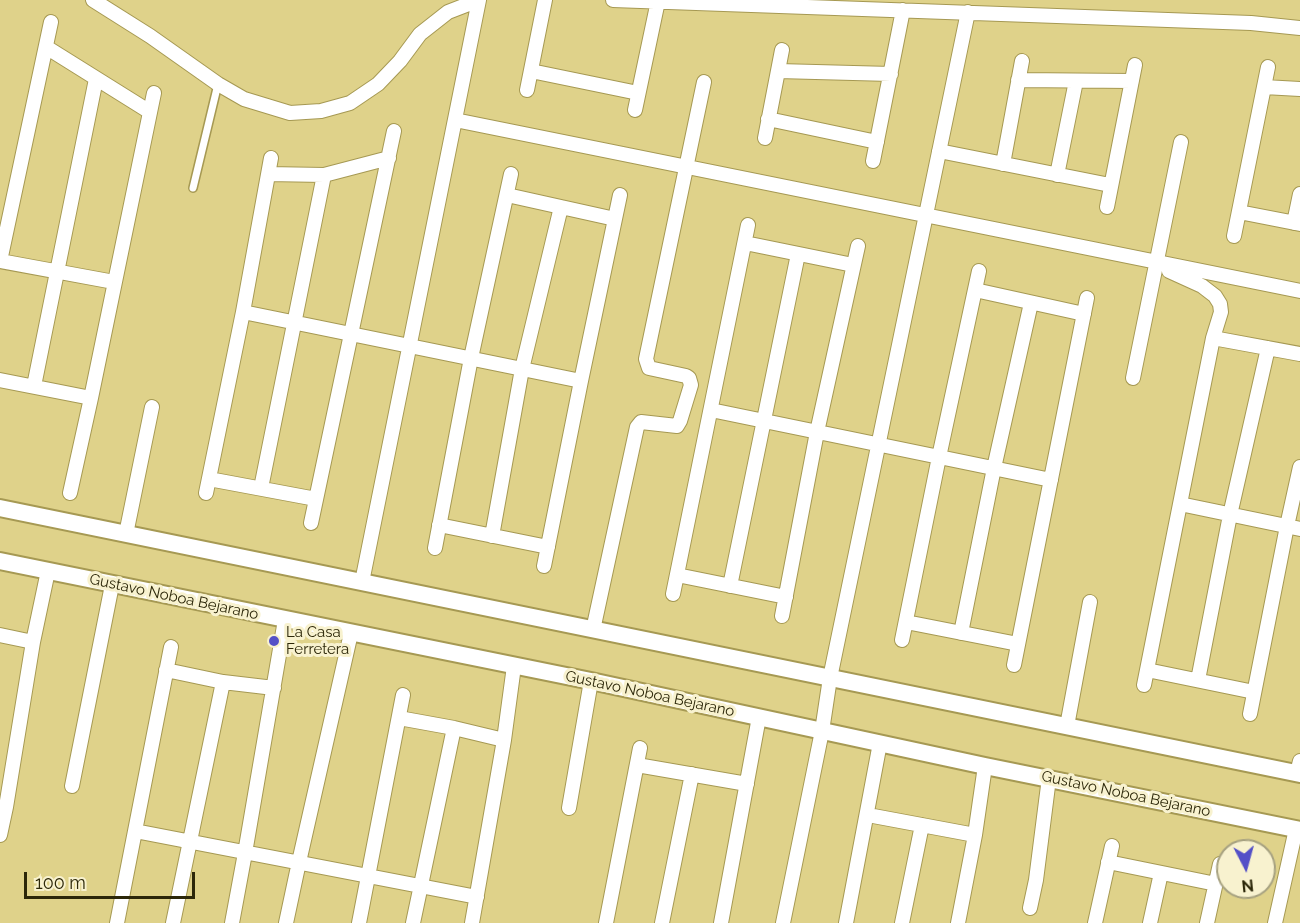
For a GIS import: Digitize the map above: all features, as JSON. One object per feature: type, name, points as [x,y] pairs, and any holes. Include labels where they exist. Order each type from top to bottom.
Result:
[{"type":"street","points":[[93,0],[244,99],[290,113],[321,111],[350,103],[378,84],[420,34],[448,12],[479,0]]},
{"type":"street","points":[[362,582],[479,0]]},
{"type":"street","points":[[527,90],[545,0]]},
{"type":"street","points":[[613,0],[1251,23],[1300,28]]},
{"type":"street","points":[[635,110],[658,1]]},
{"type":"street","points":[[873,161],[903,10]]},
{"type":"street","points":[[783,923],[822,731],[830,678],[968,12]]},
{"type":"street","points":[[51,22],[0,261],[114,282]]},
{"type":"street","points":[[46,47],[150,112]]},
{"type":"street","points":[[765,138],[782,50]]},
{"type":"street","points":[[1003,164],[1022,61]]},
{"type":"street","points":[[1107,207],[1135,65]]},
{"type":"street","points":[[1234,236],[1268,67]]},
{"type":"street","points":[[531,71],[638,93]]},
{"type":"street","points":[[778,71],[891,74]]},
{"type":"street","points":[[34,386],[96,79]]},
{"type":"street","points":[[1018,80],[1132,81]]},
{"type":"street","points":[[1058,175],[1076,81]]},
{"type":"street","points":[[593,630],[637,427],[641,422],[677,426],[692,385],[686,376],[649,368],[646,359],[704,82]]},
{"type":"street","points":[[1264,87],[1300,89]]},
{"type":"street","points":[[69,493],[154,93]]},
{"type":"street","points":[[768,119],[877,142]]},
{"type":"street","points":[[455,120],[1157,264],[1300,291]]},
{"type":"street","points":[[311,523],[394,132]]},
{"type":"street","points":[[1133,378],[1181,142]]},
{"type":"street","points":[[939,151],[1110,185]]},
{"type":"street","points":[[206,493],[243,312],[271,158]]},
{"type":"street","points":[[268,174],[324,175],[388,158]]},
{"type":"street","points":[[435,548],[471,358],[512,174]]},
{"type":"street","points":[[261,488],[324,175]]},
{"type":"street","points":[[1239,212],[1297,223],[1300,194]]},
{"type":"street","points":[[507,195],[615,219]]},
{"type":"street","points":[[544,566],[620,195]]},
{"type":"street","points":[[492,536],[522,369],[561,207]]},
{"type":"street","points":[[674,594],[748,225]]},
{"type":"street","points":[[745,243],[854,265]]},
{"type":"street","points":[[782,616],[817,432],[858,246]]},
{"type":"street","points":[[730,586],[798,254]]},
{"type":"street","points":[[1144,685],[1213,338],[1221,312],[1220,304],[1215,296],[1195,282],[1157,264]]},
{"type":"street","points":[[902,640],[979,271]]},
{"type":"street","points":[[975,290],[1084,314]]},
{"type":"street","points":[[1014,665],[1087,298]]},
{"type":"street","points":[[961,633],[994,468],[1031,303]]},
{"type":"street","points":[[243,312],[581,381]]},
{"type":"street","points":[[1213,338],[1300,354]]},
{"type":"street","points":[[1198,681],[1230,515],[1268,348]]},
{"type":"street","points":[[0,380],[91,398]]},
{"type":"street","points":[[126,534],[152,407]]},
{"type":"street","points":[[711,410],[1051,480]]},
{"type":"street","points":[[1250,714],[1293,527],[1300,467]]},
{"type":"street","points":[[209,478],[316,499]]},
{"type":"street","points":[[1180,504],[1293,527]]},
{"type":"street","points":[[0,508],[1067,726],[1299,770]]},
{"type":"street","points":[[439,525],[548,547]]},
{"type":"street","name":"Gustavo Noboa Bejarano","points":[[0,561],[591,681],[985,766],[1298,829]]},
{"type":"street","points":[[0,835],[3,806],[48,571]]},
{"type":"street","points":[[677,575],[786,597]]},
{"type":"street","points":[[72,786],[112,585]]},
{"type":"street","points":[[1067,726],[1090,602]]},
{"type":"street","points":[[232,923],[285,620]]},
{"type":"street","points":[[906,622],[1018,645]]},
{"type":"street","points":[[286,923],[351,633]]},
{"type":"street","points":[[0,635],[33,642]]},
{"type":"street","points":[[117,923],[171,647]]},
{"type":"street","points":[[472,923],[504,741],[514,666]]},
{"type":"street","points":[[166,670],[274,688]]},
{"type":"street","points":[[1147,670],[1254,692]]},
{"type":"street","points":[[173,923],[223,681]]},
{"type":"street","points":[[569,808],[591,681]]},
{"type":"street","points":[[359,923],[403,695]]},
{"type":"street","points":[[721,923],[759,717]]},
{"type":"street","points":[[399,718],[454,728],[504,741]]},
{"type":"street","points":[[413,923],[454,728]]},
{"type":"street","points":[[846,923],[880,743]]},
{"type":"street","points":[[606,923],[640,748]]},
{"type":"street","points":[[637,765],[747,784]]},
{"type":"street","points":[[958,923],[975,836],[985,766]]},
{"type":"street","points":[[662,923],[692,774]]},
{"type":"street","points":[[1030,909],[1049,778]]},
{"type":"street","points":[[868,815],[975,836]]},
{"type":"street","points":[[902,923],[922,825]]},
{"type":"street","points":[[1275,923],[1298,829]]},
{"type":"street","points":[[135,831],[477,897]]},
{"type":"street","points":[[1095,923],[1112,846]]},
{"type":"street","points":[[1108,862],[1216,884],[1207,923]]},
{"type":"street","points":[[1150,923],[1161,873]]},
{"type":"lane","points":[[192,188],[218,84]]},
{"type":"place","name":"La Casa Ferretera","points":[[274,641]]}]
